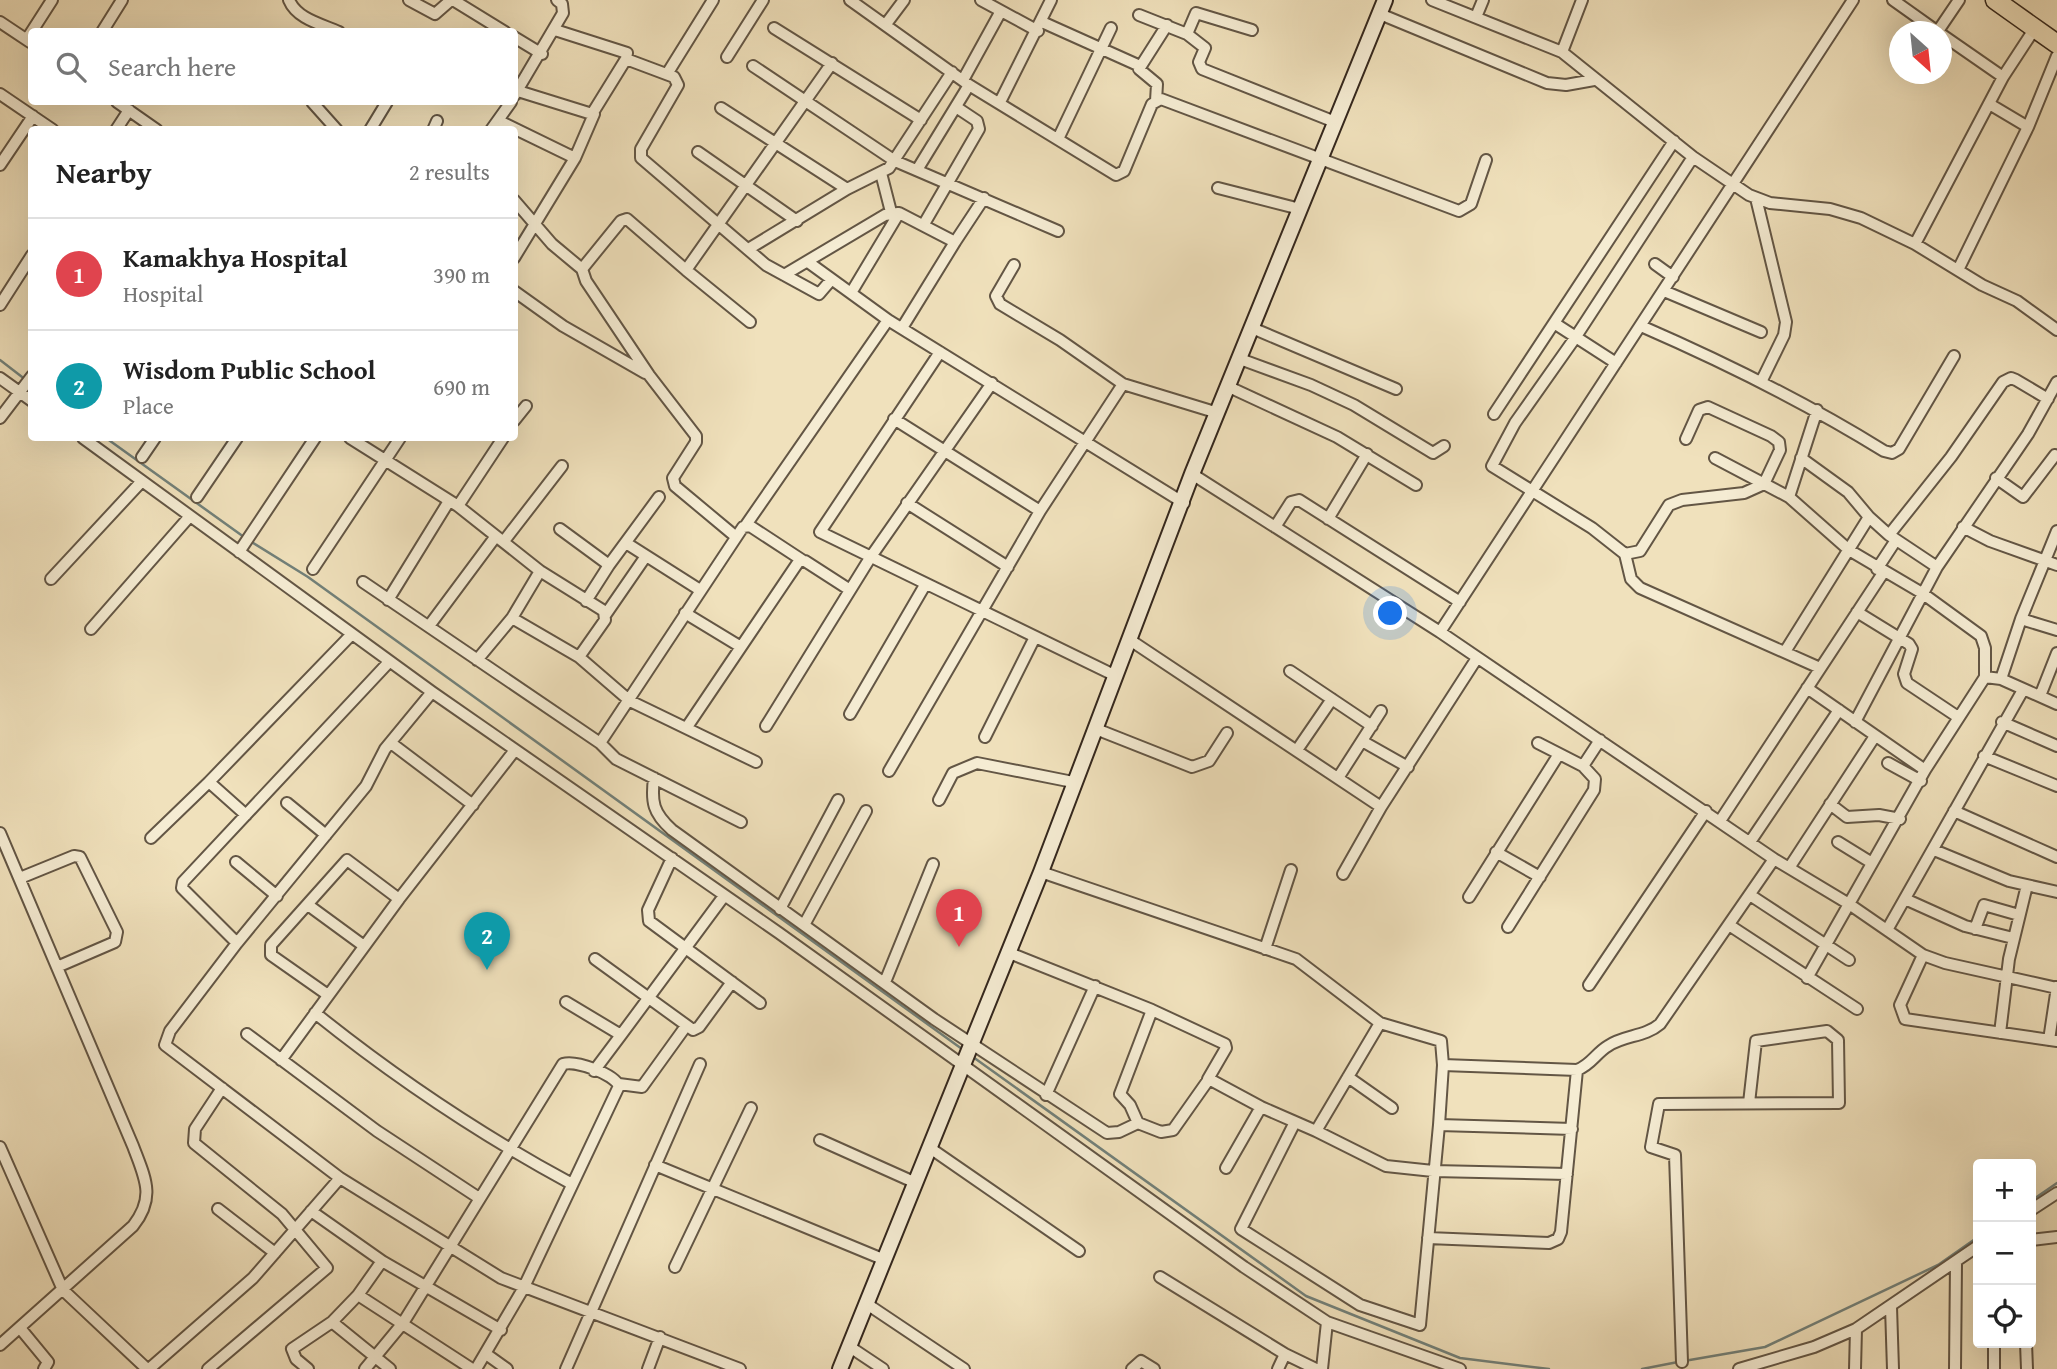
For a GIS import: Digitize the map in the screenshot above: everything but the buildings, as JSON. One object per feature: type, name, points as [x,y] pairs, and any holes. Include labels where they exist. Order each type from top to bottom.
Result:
[{"type":"highway","points":[[1996,0],[2057,44]]},
{"type":"main road","points":[[840,1369],[1041,872],[1073,782],[1184,502],[1192,474],[1382,7]]},
{"type":"street","points":[[36,28],[52,0]]},
{"type":"street","points":[[104,28],[122,0]]},
{"type":"street","points":[[289,0],[293,8],[304,17],[330,28]]},
{"type":"street","points":[[409,0],[435,14],[452,0],[498,28]]},
{"type":"street","points":[[518,90],[555,30],[564,9],[557,0]]},
{"type":"street","points":[[667,75],[711,4],[697,0]]},
{"type":"street","points":[[727,57],[763,0]]},
{"type":"street","points":[[886,24],[904,0]]},
{"type":"street","points":[[981,0],[1001,11],[1140,66]]},
{"type":"street","points":[[1000,102],[1051,0]]},
{"type":"street","points":[[1187,34],[1199,0]]},
{"type":"street","points":[[1432,0],[1562,52],[1594,80],[1733,186],[1770,203],[1830,209],[1861,218],[1915,244],[2017,301],[2057,330]]},
{"type":"street","points":[[1476,17],[1483,0]]},
{"type":"street","points":[[1562,52],[1582,0]]},
{"type":"street","points":[[1440,632],[1853,0]]},
{"type":"street","points":[[1893,0],[1923,21]]},
{"type":"street","points":[[1946,21],[1959,0]]},
{"type":"street","points":[[854,1],[966,83],[1112,173],[1121,174],[1156,101],[1157,84],[1140,72],[1140,66],[1167,25]]},
{"type":"street","points":[[1382,7],[1547,83],[1566,85],[1594,80]]},
{"type":"street","points":[[917,170],[956,107],[1001,11]]},
{"type":"street","points":[[1196,13],[1252,30]]},
{"type":"street","points":[[1139,15],[1187,34],[1205,48],[1199,62],[1202,69],[1335,122]]},
{"type":"street","points":[[0,22],[28,40]]},
{"type":"street","points":[[774,28],[921,121]]},
{"type":"street","points":[[1058,139],[1111,28]]},
{"type":"street","points":[[1915,244],[1991,105],[2003,77],[2035,28]]},
{"type":"street","points":[[518,251],[575,158],[594,114],[626,59],[627,53],[555,30]]},
{"type":"street","points":[[518,40],[541,54]]},
{"type":"street","points":[[1952,41],[2003,77]]},
{"type":"street","points":[[1958,270],[2028,127],[2057,56]]},
{"type":"street","points":[[626,59],[677,79],[678,85],[640,155],[750,248],[766,265],[819,294],[831,280]]},
{"type":"street","points":[[686,270],[832,63]]},
{"type":"street","points":[[753,66],[895,161],[1058,231]]},
{"type":"street","points":[[750,248],[847,189],[881,173],[895,161],[952,72]]},
{"type":"street","points":[[0,94],[47,126]]},
{"type":"street","points":[[518,94],[594,114]]},
{"type":"street","points":[[1156,101],[1161,99],[1459,211],[1471,204],[1486,160]]},
{"type":"street","points":[[122,105],[151,126]]},
{"type":"street","points":[[315,105],[334,126]]},
{"type":"street","points":[[323,114],[328,105]]},
{"type":"street","points":[[372,126],[385,105]]},
{"type":"street","points":[[495,125],[509,105]]},
{"type":"street","points":[[1991,105],[2028,127]]},
{"type":"street","points":[[924,224],[979,125],[956,107]]},
{"type":"street","points":[[721,108],[847,189]]},
{"type":"street","points":[[119,126],[129,110]]},
{"type":"street","points":[[0,166],[33,116]]},
{"type":"street","points":[[518,134],[575,158]]},
{"type":"street","points":[[1494,414],[1674,141]]},
{"type":"street","points":[[698,152],[797,221]]},
{"type":"street","points":[[1693,157],[1576,338],[1521,413],[1492,462],[1494,470],[1533,490],[1592,528],[1625,554],[1631,579],[1640,588],[1820,667]]},
{"type":"street","points":[[881,173],[895,212],[924,224],[955,242]]},
{"type":"street","points":[[1218,188],[1300,209]]},
{"type":"street","points":[[902,328],[984,198]]},
{"type":"street","points":[[1756,198],[1786,322],[1784,335],[1762,380]]},
{"type":"street","points":[[518,205],[582,270],[586,281],[649,375],[696,436],[696,442],[673,478],[674,486],[735,536]]},
{"type":"street","points":[[784,275],[895,212]]},
{"type":"street","points":[[851,293],[895,212]]},
{"type":"street","points":[[582,270],[621,221],[627,219],[750,323]]},
{"type":"street","points":[[0,304],[28,260]]},
{"type":"street","points":[[808,262],[888,320],[1184,502]]},
{"type":"street","points":[[1655,264],[1673,277]]},
{"type":"street","points":[[1014,265],[996,296],[1000,304],[1123,384],[1218,413]]},
{"type":"street","points":[[1664,291],[1761,332]]},
{"type":"street","points":[[518,294],[563,326],[649,375]]},
{"type":"street","points":[[600,743],[630,701],[735,536],[746,526],[888,320]]},
{"type":"street","points":[[1554,323],[1616,363]]},
{"type":"street","points":[[1641,326],[1762,380],[1817,410],[1884,452],[1892,453],[1899,449],[1954,356]]},
{"type":"street","points":[[1252,328],[1396,388]]},
{"type":"street","points":[[940,352],[820,531],[925,586],[1116,676]]},
{"type":"street","points":[[1240,359],[1311,385],[1353,405],[1433,453],[1444,446]]},
{"type":"street","points":[[0,378],[26,384],[0,418]]},
{"type":"street","points":[[1720,821],[1857,612],[1880,571],[1892,538],[2003,382],[2011,378],[2048,399]]},
{"type":"street","points":[[1855,722],[1937,567],[2028,434],[2057,382]]},
{"type":"street","points":[[766,726],[870,558],[992,383]]},
{"type":"street","points":[[890,771],[1040,510],[1123,384]]},
{"type":"street","points":[[1229,387],[1367,454],[1416,485]]},
{"type":"street","points":[[518,416],[526,406]]},
{"type":"street","points":[[1625,554],[1640,551],[1669,505],[1682,500],[1744,493],[1765,484],[1780,450],[1779,442],[1771,436],[1708,407],[1699,410],[1686,439]]},
{"type":"street","points":[[1789,497],[1817,410]]},
{"type":"street","points":[[894,419],[1040,510]]},
{"type":"street","points":[[87,441],[190,516],[244,544],[389,662],[724,896],[968,1054],[1046,1095],[1107,1133],[1119,1132],[1138,1123]]},
{"type":"street","points":[[142,457],[153,441]]},
{"type":"street","points":[[197,497],[235,441]]},
{"type":"street","points":[[244,544],[313,441]]},
{"type":"street","points":[[355,441],[453,503],[540,571],[606,614]]},
{"type":"street","points":[[313,569],[398,441]]},
{"type":"street","points":[[388,600],[453,503],[501,441]]},
{"type":"street","points":[[1328,519],[1367,454]]},
{"type":"street","points":[[1996,478],[2023,497],[2055,455]]},
{"type":"street","points":[[1715,458],[1789,497],[1849,550],[1880,571],[1922,593],[1981,636],[1985,648],[1985,677],[1923,776],[1807,978]]},
{"type":"street","points":[[1801,458],[1848,492],[1869,517],[1892,538],[1937,567]]},
{"type":"street","points":[[429,626],[562,466]]},
{"type":"street","points":[[1192,474],[1440,632],[1774,859],[1849,904],[1923,955],[2006,978],[2057,987],[2053,1041],[1905,1019],[1900,1005],[1923,955]]},
{"type":"street","points":[[51,579],[142,481]]},
{"type":"street","points":[[586,601],[659,497]]},
{"type":"street","points":[[1275,527],[1295,500],[1460,602]]},
{"type":"street","points":[[907,503],[1008,567]]},
{"type":"street","points":[[91,629],[190,516]]},
{"type":"street","points":[[1786,650],[1869,517]]},
{"type":"street","points":[[746,526],[850,590]]},
{"type":"street","points":[[1963,527],[2057,565]]},
{"type":"street","points":[[560,529],[609,565]]},
{"type":"street","points":[[2001,679],[2043,561],[2057,531]]},
{"type":"street","points":[[626,543],[700,590]]},
{"type":"street","points":[[579,657],[646,556]]},
{"type":"street","points":[[687,727],[802,560]]},
{"type":"street","points":[[477,660],[512,618],[540,571]]},
{"type":"street","points":[[363,582],[600,743],[608,754],[741,822]]},
{"type":"street","points":[[850,714],[925,586]]},
{"type":"street","points":[[1857,612],[1912,649],[1904,674],[1907,682],[1958,717]]},
{"type":"street","points":[[685,613],[741,647]]},
{"type":"street","points":[[512,618],[579,657],[630,701],[756,762]]},
{"type":"street","points":[[2021,620],[2057,631]]},
{"type":"street","points":[[151,838],[352,634]]},
{"type":"street","points":[[985,737],[1035,637]]},
{"type":"street","points":[[1130,640],[1381,807]]},
{"type":"street","points":[[2040,696],[2057,653]]},
{"type":"street","points":[[1343,874],[1381,807],[1477,658]]},
{"type":"street","points":[[237,943],[182,888],[183,882],[389,662]]},
{"type":"street","points":[[1290,671],[1371,726]]},
{"type":"street","points":[[1985,677],[2001,679],[2057,704]]},
{"type":"street","points":[[1807,688],[1875,736],[1923,776]]},
{"type":"street","points":[[1886,930],[1934,850],[2003,722],[2024,690]]},
{"type":"street","points":[[432,692],[391,743],[366,786],[237,943],[165,1040],[168,1049],[340,1178],[523,1289],[590,1311],[740,1369]]},
{"type":"street","points":[[1297,750],[1332,699]]},
{"type":"street","points":[[1750,842],[1839,710]]},
{"type":"street","points":[[1338,778],[1381,711]]},
{"type":"street","points":[[2003,722],[2057,746]]},
{"type":"street","points":[[1096,729],[1192,767],[1209,761],[1227,733]]},
{"type":"street","points":[[1789,868],[1875,736]]},
{"type":"street","points":[[1583,766],[1600,740]]},
{"type":"street","points":[[1362,741],[1408,767]]},
{"type":"street","points":[[391,743],[474,805]]},
{"type":"street","points":[[1508,928],[1594,790],[1595,779],[1583,766],[1538,743]]},
{"type":"street","points":[[281,1060],[399,899],[515,750]]},
{"type":"street","points":[[1469,897],[1559,754]]},
{"type":"street","points":[[1984,756],[2057,786]]},
{"type":"street","points":[[939,800],[953,773],[977,763],[1073,782]]},
{"type":"street","points":[[1888,763],[1923,776]]},
{"type":"street","points":[[654,778],[652,804],[661,820],[780,909],[885,982],[968,1054],[1244,1267],[1327,1322],[1418,1357],[1461,1369]]},
{"type":"street","points":[[209,782],[247,815]]},
{"type":"street","points":[[780,909],[838,800]]},
{"type":"street","points":[[287,803],[326,835]]},
{"type":"street","points":[[1830,804],[1847,817],[1879,815],[1900,819]]},
{"type":"street","points":[[804,925],[866,811]]},
{"type":"street","points":[[1589,985],[1706,811]]},
{"type":"street","points":[[1954,811],[2057,857]]},
{"type":"street","points":[[0,833],[133,1146],[148,1198],[133,1226],[0,1345]]},
{"type":"street","points":[[1838,842],[1872,863]]},
{"type":"street","points":[[1934,850],[2027,885],[2057,892]]},
{"type":"street","points":[[1496,852],[1540,877]]},
{"type":"street","points":[[20,878],[74,856],[80,857],[117,932],[115,942],[57,967]]},
{"type":"street","points":[[673,858],[648,918],[760,1003]]},
{"type":"street","points":[[1443,1065],[1577,1070],[1595,1060],[1606,1047],[1652,1031],[1660,1024],[1774,859]]},
{"type":"street","points":[[328,995],[269,953],[271,945],[347,860],[399,899]]},
{"type":"street","points":[[236,862],[277,896]]},
{"type":"street","points":[[885,982],[933,864]]},
{"type":"street","points":[[1265,948],[1291,870]]},
{"type":"street","points":[[1041,872],[1265,948],[1308,966],[1380,1023],[1441,1041],[1443,1065],[1439,1125],[1420,1325],[1360,1306],[1241,1229],[1295,1122]]},
{"type":"street","points":[[2000,1033],[2013,938],[2027,885]]},
{"type":"street","points":[[1751,895],[1849,960]]},
{"type":"street","points":[[594,1071],[724,896]]},
{"type":"street","points":[[1905,899],[1975,929],[2013,938]]},
{"type":"street","points":[[308,905],[364,946]]},
{"type":"street","points":[[1975,929],[1984,905],[2020,915]]},
{"type":"street","points":[[1730,925],[1857,1009]]},
{"type":"street","points":[[1007,952],[1152,1010],[1225,1044],[1226,1048],[1208,1079],[1172,1130],[1161,1132],[1138,1123],[1130,1105],[1120,1094],[1152,1010]]},
{"type":"street","points":[[595,959],[693,1030],[699,1027],[732,982]]},
{"type":"street","points":[[1046,1095],[1095,986]]},
{"type":"street","points":[[566,1002],[621,1035]]},
{"type":"street","points":[[315,1013],[451,1114],[508,1150],[572,1184]]},
{"type":"street","points":[[1316,1130],[1380,1023]]},
{"type":"street","points":[[365,1369],[403,1323],[563,1064],[569,1063],[594,1071],[619,1084],[642,1087],[686,1026]]},
{"type":"street","points":[[1682,1362],[1675,1155],[1651,1147],[1659,1104],[1749,1104],[1839,1103],[1839,1040],[1828,1031],[1756,1041],[1749,1104]]},
{"type":"street","points":[[247,1034],[377,1131],[479,1198]]},
{"type":"street","points":[[566,1369],[700,1064]]},
{"type":"street","points":[[1428,1237],[1549,1243],[1558,1239],[1562,1232],[1577,1070]]},
{"type":"street","points":[[1348,1077],[1392,1108]]},
{"type":"street","points":[[1208,1079],[1386,1166],[1433,1171],[1567,1174]]},
{"type":"street","points":[[358,1295],[474,1369],[501,1330],[523,1289],[619,1084]]},
{"type":"street","points":[[208,1369],[326,1270],[326,1264],[297,1229],[194,1143],[195,1129],[222,1088]]},
{"type":"street","points":[[1226,1168],[1261,1107]]},
{"type":"street","points":[[675,1267],[751,1108]]},
{"type":"street","points":[[1439,1125],[1572,1129]]},
{"type":"street","points":[[820,1140],[916,1183]]},
{"type":"street","points":[[0,1147],[63,1290],[148,1369],[253,1278],[340,1178]]},
{"type":"street","points":[[930,1148],[1079,1251]]},
{"type":"street","points":[[655,1165],[885,1260]]},
{"type":"street","points":[[2036,1207],[2057,1193]]},
{"type":"street","points":[[218,1209],[275,1253]]},
{"type":"street","points":[[310,1211],[382,1261],[501,1330]]},
{"type":"street","points":[[2036,1239],[2057,1237]]},
{"type":"street","points":[[1739,1369],[1778,1363],[1856,1329],[1973,1250]]},
{"type":"street","points":[[308,1369],[296,1359],[292,1349],[332,1322],[358,1295],[382,1261]]},
{"type":"street","points":[[1955,1369],[1956,1263]]},
{"type":"street","points":[[1160,1277],[1286,1354],[1316,1369]]},
{"type":"street","points":[[867,1304],[964,1369]]},
{"type":"street","points":[[1891,1307],[1893,1369]]},
{"type":"street","points":[[332,1322],[390,1369]]},
{"type":"street","points":[[1322,1369],[1327,1322]]},
{"type":"street","points":[[20,1328],[46,1356],[48,1362],[44,1369]]},
{"type":"street","points":[[1855,1369],[1856,1329]]},
{"type":"street","points":[[648,1369],[660,1337]]},
{"type":"street","points":[[850,1347],[883,1369]]},
{"type":"street","points":[[1994,1348],[1994,1369]]},
{"type":"street","points":[[2026,1348],[2027,1369]]},
{"type":"street","points":[[486,1354],[507,1369]]},
{"type":"street","points":[[1278,1369],[1286,1354]]},
{"type":"street","points":[[1417,1369],[1418,1357]]},
{"type":"street","points":[[1132,1369],[1141,1361],[1154,1369]]},
{"type":"waterway","points":[[0,360],[26,380]]},
{"type":"waterway","points":[[110,441],[244,537]]},
{"type":"waterway","points":[[250,541],[308,577],[962,1049]]},
{"type":"waterway","points":[[973,1057],[1306,1296],[1460,1358],[1549,1369]]},
{"type":"waterway","points":[[2036,1198],[2057,1183]]},
{"type":"waterway","points":[[1684,1361],[1765,1347],[1938,1265],[1973,1240]]},
{"type":"waterway","points":[[1642,1369],[1678,1362]]},
{"type":"place","name":"Kamakhya Hospital","points":[[959,947]]},
{"type":"place","name":"Wisdom Public School","points":[[487,970]]}]
